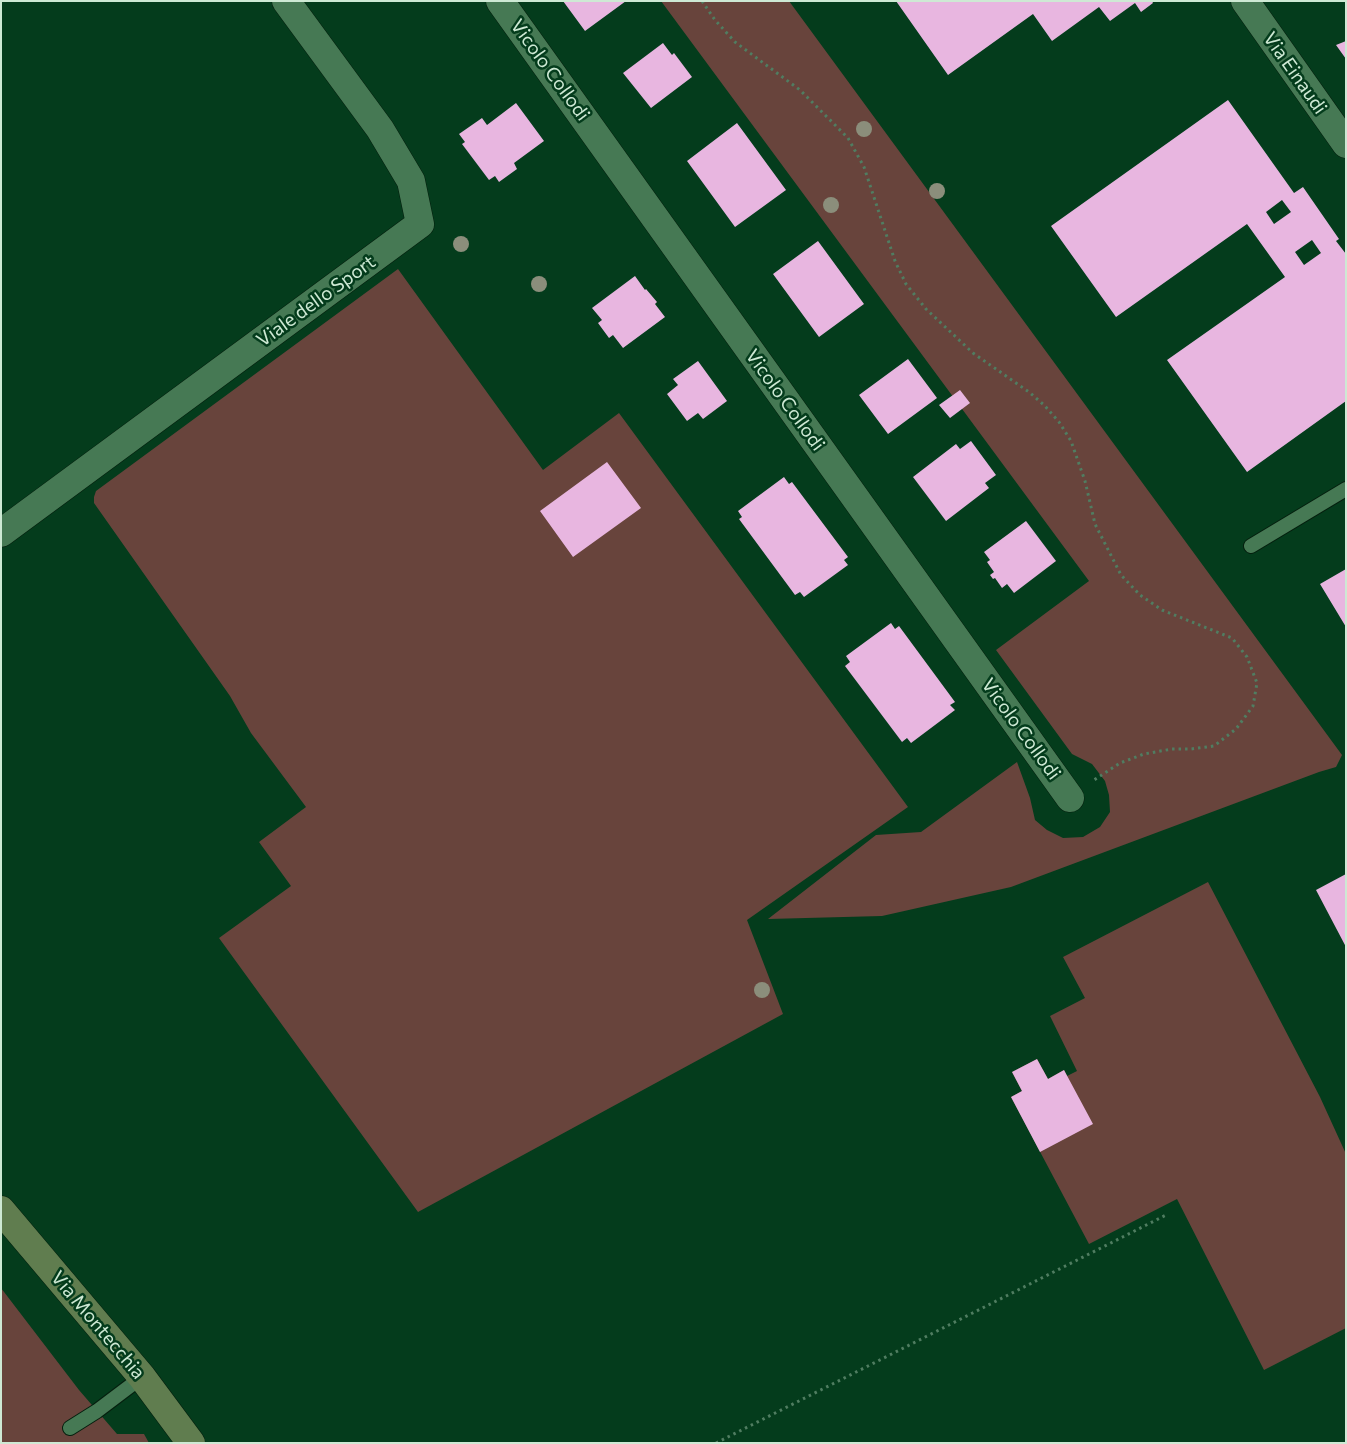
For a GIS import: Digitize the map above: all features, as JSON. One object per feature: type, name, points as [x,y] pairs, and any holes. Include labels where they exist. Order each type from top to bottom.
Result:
[{"type":"street","name":"Viale dello Sport","points":[[1,533],[420,224],[411,181],[385,137],[286,1]]},
{"type":"street","name":"Vicolo Collodi","points":[[500,1],[1070,798]]},
{"type":"street","name":"Via Einaudi","points":[[1245,1],[1346,144]]},
{"type":"street","name":"Via Montecchia","points":[[1,1210],[142,1376],[191,1443]]},
{"type":"lane","points":[[1251,546],[1346,488]]},
{"type":"lane","points":[[70,1428],[97,1411],[142,1376]]},
{"type":"path","points":[[702,1],[715,20],[735,42],[800,90],[848,138],[864,167],[895,261],[906,284],[926,309],[973,353],[1030,392],[1059,422],[1071,441],[1085,481],[1095,524],[1121,575],[1140,595],[1162,610],[1232,638],[1248,657],[1257,683],[1253,706],[1236,730],[1214,746],[1172,749],[1144,754],[1120,763],[1103,773],[1070,798]]},
{"type":"path","points":[[716,1443],[1168,1214]]},
{"type":"shaded area","points":[[661,1],[789,1],[1342,755],[1336,767],[1011,887],[882,916],[768,919],[876,835],[921,832],[1017,762],[1030,798],[1035,820],[1047,830],[1063,838],[1083,837],[1100,827],[1110,812],[1109,795],[1105,781],[1092,764],[1072,754],[996,650],[1089,581]]},
{"type":"shaded area","points":[[398,269],[543,470],[619,413],[908,807],[747,920],[783,1014],[418,1212],[219,938],[291,886],[259,842],[306,807],[251,733],[230,696],[94,503],[96,491]]},
{"type":"shaded area","points":[[1208,882],[1320,1097],[1346,1154],[1346,1328],[1264,1370],[1177,1199],[1089,1244],[1011,1097],[1022,1091],[1012,1072],[1037,1059],[1048,1079],[1064,1070],[1067,1076],[1077,1071],[1050,1016],[1085,998],[1063,957]]},
{"type":"shaded area","points":[[1,1288],[79,1390],[117,1434],[144,1434],[149,1443],[1,1443]]},
{"type":"building","points":[[563,1],[626,1],[585,31]]},
{"type":"building","points":[[896,1],[1152,1],[1153,3],[1141,12],[1135,3],[1110,21],[1099,7],[1052,41],[1033,14],[948,75]]},
{"type":"building","points":[[1346,41],[1346,59],[1336,45]]},
{"type":"building","points":[[663,43],[672,55],[674,53],[692,77],[651,108],[623,73]]},
{"type":"building","points":[[1228,100],[1294,193],[1303,187],[1339,239],[1336,241],[1346,254],[1346,401],[1247,472],[1167,360],[1285,277],[1247,224],[1116,317],[1051,226]],"holes":[[[1282,200],[1291,212],[1274,224],[1266,212]],[[1312,240],[1321,253],[1304,265],[1295,252]]]},
{"type":"building","points":[[516,103],[544,141],[514,163],[517,169],[499,182],[495,176],[489,180],[462,144],[465,142],[459,134],[482,118],[487,125]]},
{"type":"building","points":[[737,123],[786,190],[735,227],[687,161]]},
{"type":"building","points":[[818,241],[864,304],[819,337],[773,274]]},
{"type":"building","points":[[635,276],[657,302],[655,304],[665,317],[623,348],[613,335],[609,338],[598,323],[602,320],[592,308]]},
{"type":"building","points":[[908,359],[937,398],[888,434],[859,395]]},
{"type":"building","points":[[698,361],[727,401],[703,419],[698,413],[687,421],[667,394],[678,385],[673,379]]},
{"type":"building","points":[[960,390],[970,403],[950,418],[939,405]]},
{"type":"building","points":[[971,441],[996,475],[985,483],[989,488],[946,521],[913,477],[956,444],[960,449]]},
{"type":"building","points":[[607,462],[641,508],[573,557],[540,511]]},
{"type":"building","points":[[784,477],[789,484],[792,482],[848,557],[844,560],[848,565],[804,597],[800,592],[795,595],[739,519],[742,517],[738,511]]},
{"type":"building","points":[[1026,521],[1056,561],[1014,593],[1007,584],[1002,588],[995,578],[993,579],[990,575],[994,572],[987,562],[990,560],[984,552]]},
{"type":"building","points":[[1346,569],[1346,627],[1320,584]]},
{"type":"building","points":[[891,623],[895,629],[899,626],[955,702],[950,705],[955,710],[911,743],[907,738],[902,742],[845,666],[850,662],[846,656]]},
{"type":"building","points":[[1346,874],[1346,947],[1316,890]]},
{"type":"building","points":[[1037,1059],[1048,1079],[1064,1070],[1093,1124],[1040,1152],[1011,1097],[1022,1091],[1012,1072]]}]
